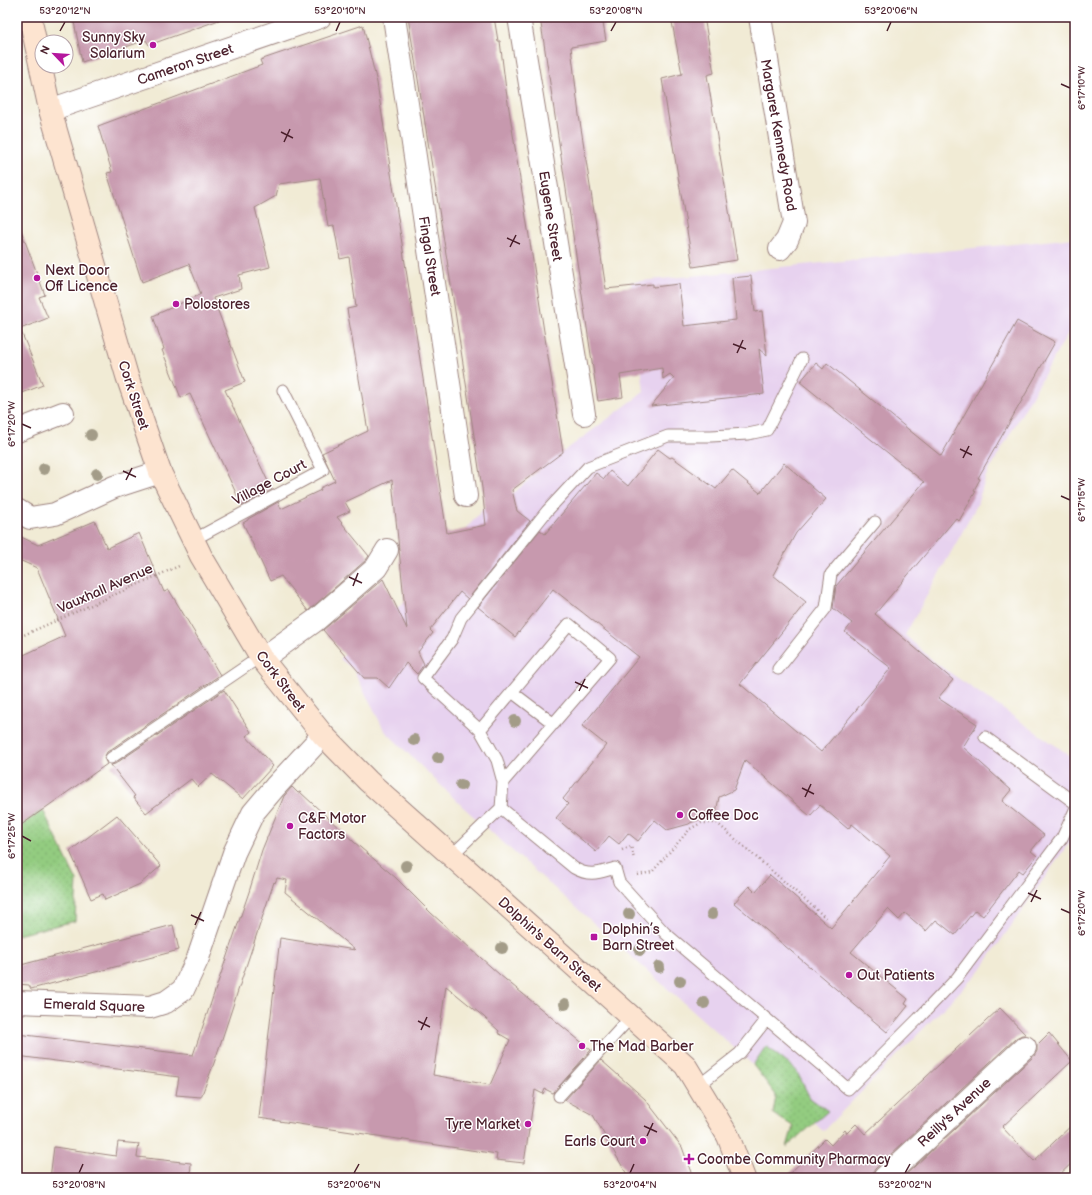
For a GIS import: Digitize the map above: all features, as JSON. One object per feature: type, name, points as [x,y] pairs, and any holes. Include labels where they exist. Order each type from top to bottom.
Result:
[{"type":"main road","name":"Cork Street","points":[[30,17],[50,110],[127,376],[160,472],[197,548],[261,658],[323,735]]},
{"type":"main road","name":"Dolphin's Barn Street","points":[[323,735],[368,781],[685,1065],[728,1136],[744,1178]]},
{"type":"street","name":"Fingal Street","points":[[394,17],[466,496]]},
{"type":"street","name":"Eugene Street","points":[[519,17],[584,414]]},
{"type":"street","name":"Margaret Kennedy Road","points":[[760,17],[794,223],[787,240],[780,250]]},
{"type":"street","name":"Cameron Street","points":[[50,110],[310,19]]},
{"type":"street","points":[[17,431],[63,412]]},
{"type":"street","points":[[17,510],[30,518],[55,514],[114,487],[160,472]]},
{"type":"street","points":[[261,658],[316,620],[376,568],[387,550]]},
{"type":"street","name":"Emerald Square","points":[[17,1002],[150,1007],[166,1002],[183,990],[198,958],[234,853],[254,813],[274,787],[323,735]]},
{"type":"street","name":"Reilly's Avenue","points":[[884,1178],[1025,1046]]},
{"type":"lane","points":[[452,855],[501,808],[503,782],[497,760],[480,730],[423,678],[452,639],[461,618],[547,511],[588,467],[668,436],[748,434],[767,430],[802,359]]},
{"type":"lane","name":"Village Court","points":[[197,548],[323,470],[283,390]]},
{"type":"lane","points":[[778,669],[826,608],[831,574],[875,522]]},
{"type":"lane","points":[[480,730],[569,624],[610,658],[503,782]]},
{"type":"lane","points":[[111,758],[261,658]]},
{"type":"lane","points":[[512,692],[554,724]]},
{"type":"lane","points":[[985,737],[1075,803]]},
{"type":"lane","points":[[501,808],[574,868],[583,873],[592,874],[615,868],[619,882],[665,933],[848,1088],[957,978],[1062,838],[1075,810]]},
{"type":"lane","points":[[559,1096],[632,1017]]},
{"type":"lane","points":[[698,1086],[740,1053],[766,1018]]},
{"type":"path","name":"Vauxhall Avenue","points":[[17,638],[197,548]]},
{"type":"path","points":[[636,869],[637,875],[652,872],[690,829],[701,823],[717,823],[827,919]]},
{"type":"path","points":[[619,851],[631,846],[635,864]]},
{"type":"shaded area","points":[[1075,238],[1075,321],[986,476],[977,505],[905,635],[936,663],[1075,759],[1075,834],[979,972],[823,1131],[740,1053],[463,807],[384,730],[353,669],[340,659],[423,585],[459,537],[484,508],[508,498],[543,467],[644,392],[631,282]]},
{"type":"green space","points":[[43,810],[77,881],[75,921],[17,935],[17,819]]},
{"type":"green space","points":[[766,1046],[796,1070],[810,1098],[828,1111],[787,1147],[793,1126],[773,1114],[776,1095],[753,1065]]},
{"type":"building","points":[[73,17],[219,17],[219,20],[149,45],[146,40],[82,62]]},
{"type":"building","points":[[408,17],[494,17],[498,41],[500,41],[506,90],[563,452],[512,490],[517,511],[530,521],[468,599],[460,592],[430,630],[433,633],[418,652],[424,664],[417,674],[406,663],[389,688],[378,678],[364,678],[323,630],[383,579],[407,629],[392,480],[345,502],[350,511],[337,517],[369,556],[308,611],[281,576],[270,581],[243,523],[278,502],[281,509],[321,490],[320,488],[335,481],[322,453],[368,431],[347,309],[356,307],[349,257],[340,259],[334,226],[328,227],[320,178],[279,184],[276,196],[255,208],[270,267],[239,275],[241,289],[213,298],[245,382],[225,390],[272,490],[242,506],[190,394],[181,398],[162,350],[164,349],[153,316],[201,294],[189,264],[142,282],[107,173],[112,172],[98,126],[262,65],[260,60],[363,25],[377,83],[447,533],[486,525],[482,488],[451,285]]},
{"type":"building","points":[[540,17],[602,17],[606,41],[571,47],[579,115],[606,289],[653,284],[653,287],[679,284],[684,326],[736,320],[732,278],[751,276],[755,312],[762,311],[767,356],[759,349],[764,394],[651,406],[674,378],[670,374],[663,379],[662,368],[620,375],[623,397],[598,401]]},
{"type":"building","points":[[671,17],[704,17],[714,73],[707,75],[737,260],[693,267],[662,79],[682,74]]},
{"type":"building","points":[[19,225],[45,295],[39,297],[48,318],[20,329],[43,385],[17,395],[17,226]]},
{"type":"building","points":[[1017,321],[1055,342],[978,478],[980,479],[974,490],[976,491],[959,521],[956,518],[875,614],[953,680],[938,698],[977,724],[963,747],[1011,790],[1002,801],[1044,835],[1031,851],[1037,856],[1023,873],[1019,870],[983,916],[975,910],[955,935],[936,920],[926,931],[905,913],[899,920],[888,909],[851,952],[908,999],[905,1004],[908,1006],[887,1032],[734,903],[749,886],[755,892],[770,875],[831,928],[890,856],[852,824],[848,829],[820,805],[810,816],[745,760],[734,790],[719,797],[716,813],[689,824],[667,830],[655,820],[638,841],[628,833],[619,844],[609,836],[596,852],[556,818],[568,804],[563,799],[606,745],[582,726],[639,657],[553,589],[515,637],[478,607],[540,530],[545,534],[596,473],[604,479],[610,471],[628,486],[658,449],[670,458],[672,457],[716,489],[732,470],[760,493],[784,463],[826,499],[796,533],[773,575],[806,602],[740,684],[821,752],[891,668],[845,632],[852,623],[833,608],[836,586],[924,482],[800,382],[816,363],[823,369],[827,363],[941,456]]},
{"type":"building","points":[[95,521],[107,548],[139,533],[164,592],[169,590],[220,675],[107,752],[104,758],[107,764],[17,828],[17,658],[65,636],[37,568],[17,559],[17,535],[38,545]]},
{"type":"building","points":[[224,690],[251,732],[246,736],[273,766],[243,799],[212,774],[198,787],[191,779],[146,813],[111,765],[115,764]]},
{"type":"building","points":[[292,787],[298,793],[300,792],[354,842],[396,878],[431,913],[500,975],[591,1050],[553,1093],[545,1089],[543,1094],[535,1090],[524,1163],[496,1160],[497,1154],[259,1118],[280,938],[355,950],[285,892],[287,880],[277,878],[275,883],[274,882],[214,1063],[201,1097],[176,1095],[179,1077],[17,1056],[17,1034],[193,1055],[262,850],[284,796]],"holes":[[[446,986],[499,1031],[498,1033],[510,1040],[490,1085],[433,1075]]]},
{"type":"building","points":[[117,815],[161,866],[140,884],[105,900],[103,894],[91,899],[70,851]]},
{"type":"building","points":[[173,925],[179,950],[31,989],[29,985],[17,984],[17,966]]},
{"type":"building","points":[[1000,1008],[1026,1035],[1016,1038],[875,1169],[872,1174],[872,1178],[785,1178],[825,1139],[831,1145],[845,1130],[847,1133],[856,1124],[865,1134]]},
{"type":"building","points":[[1049,1033],[1072,1061],[1002,1127],[1034,1161],[1075,1122],[1075,1160],[1056,1178],[902,1178],[1034,1056],[1037,1051],[1037,1045]]},
{"type":"building","points":[[601,1060],[645,1099],[682,1147],[693,1178],[629,1178],[593,1115],[565,1100]]},
{"type":"building","points":[[118,1142],[139,1144],[137,1157],[191,1163],[190,1178],[50,1178],[54,1147],[116,1156]]},
{"type":"place","name":"Sunny Sky Solarium","points":[[153,45]]},
{"type":"place","name":"Next Door Off Licence","points":[[37,278]]},
{"type":"place","name":"Polostores","points":[[176,304]]},
{"type":"place","name":"Coffee Doc","points":[[680,815]]},
{"type":"place","name":"C&F Motor Factors","points":[[290,826]]},
{"type":"place","name":"Dolphin’s Barn Street","points":[[594,937]]},
{"type":"place","name":"Out Patients","points":[[849,975]]},
{"type":"place","name":"The Mad Barber","points":[[582,1046]]},
{"type":"place","name":"Tyre Market","points":[[528,1124]]},
{"type":"place","name":"Earls Court","points":[[643,1141]]},
{"type":"place","name":"Coombe Community Pharmacy","points":[[689,1159]]}]
